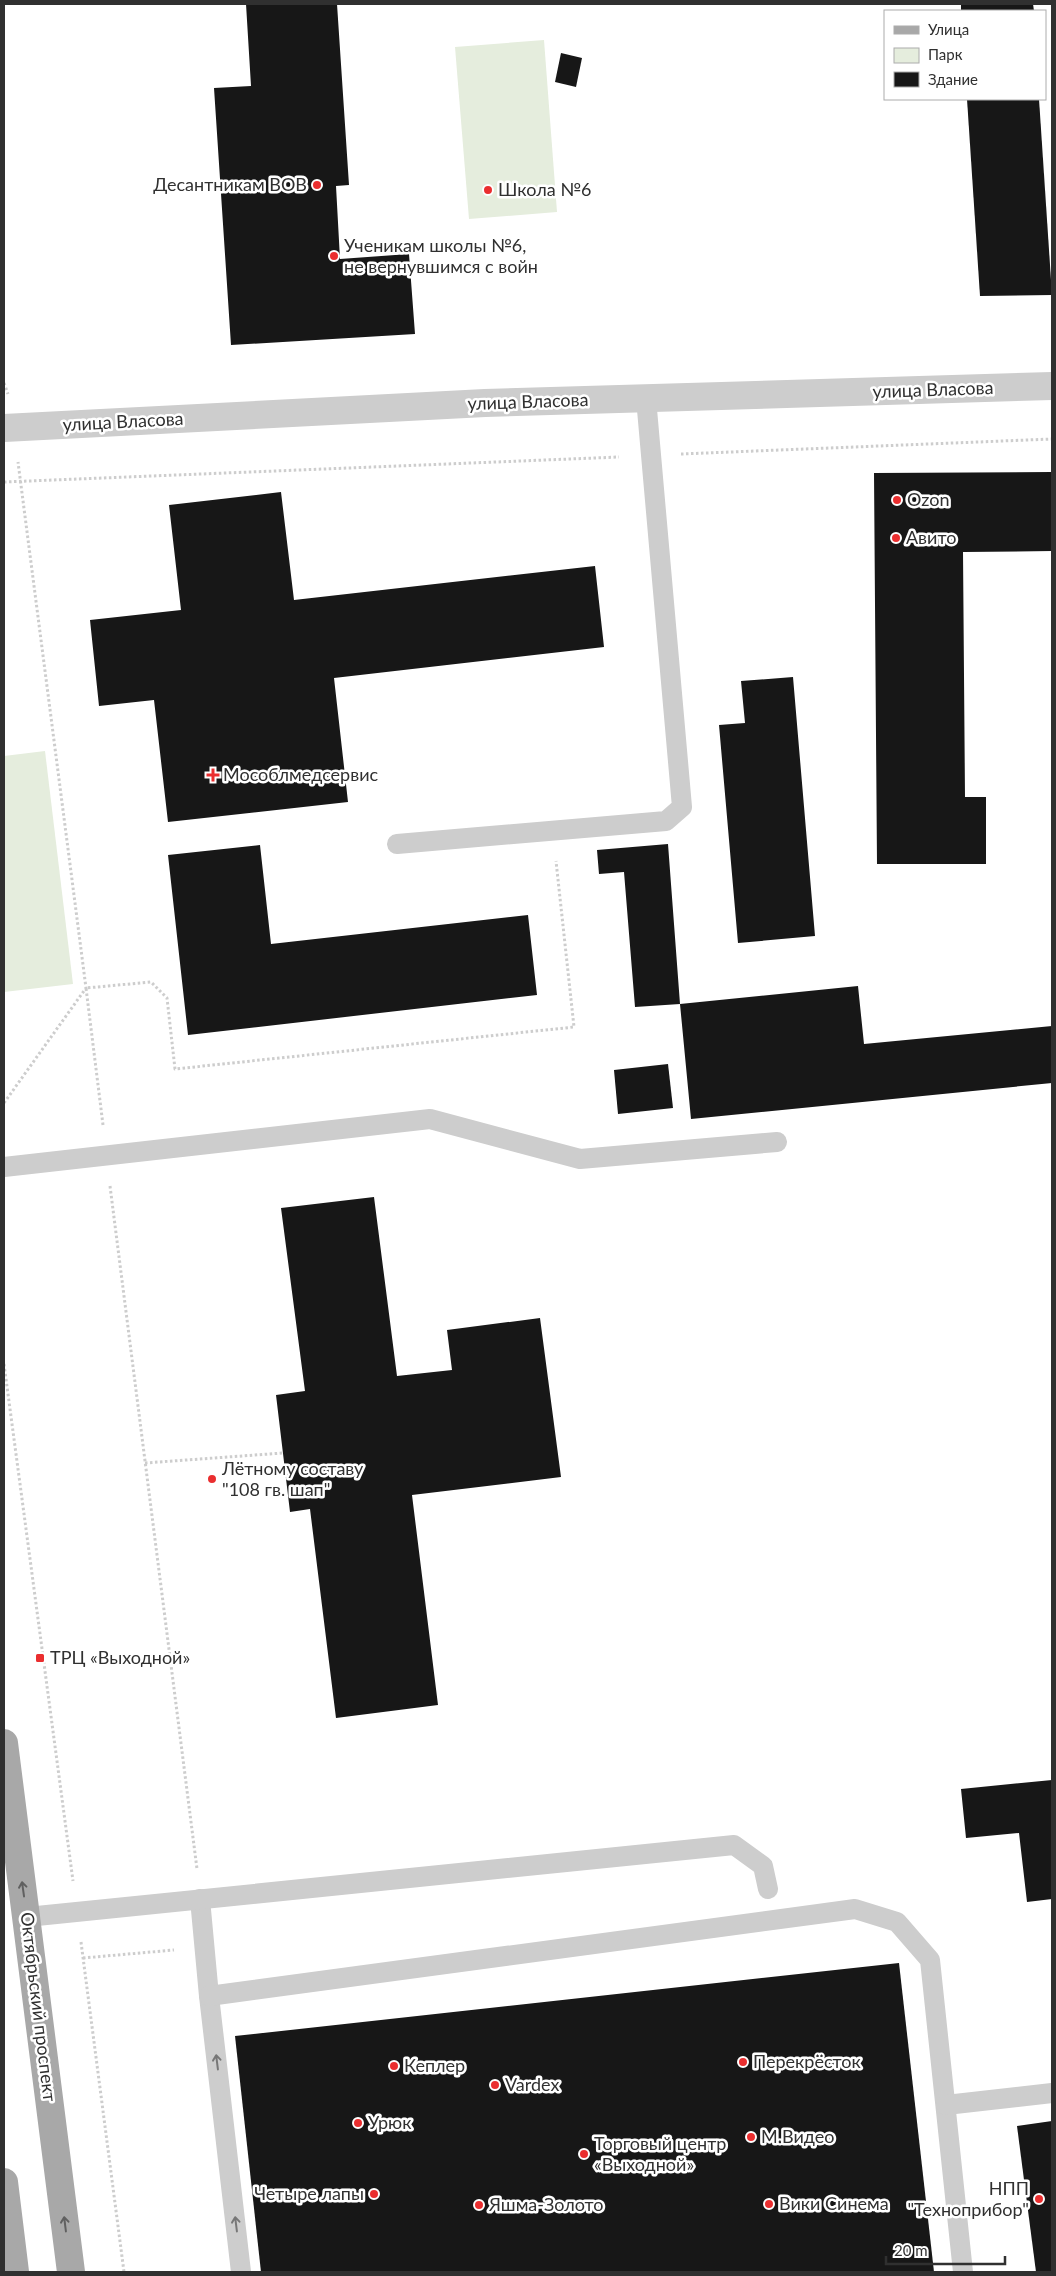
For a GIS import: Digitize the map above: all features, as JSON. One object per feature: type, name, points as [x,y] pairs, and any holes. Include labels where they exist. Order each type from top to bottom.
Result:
[{"type":"main road","name":"Октябрьский проспект","points":[[4,1743],[71,2272]]},
{"type":"main road","points":[[4,2182],[15,2272]]},
{"type":"street","name":"улица Власова","points":[[4,428],[485,403],[1052,386]]},
{"type":"lane","points":[[398,844],[666,821],[682,807],[646,398]]},
{"type":"lane","points":[[4,1167],[430,1119],[580,1159],[777,1142]]},
{"type":"lane","points":[[27,1917],[734,1844],[762,1866],[768,1889]]},
{"type":"lane","points":[[200,1899],[209,1996],[241,2272]]},
{"type":"lane","points":[[209,1996],[855,1909],[897,1922],[930,1960],[963,2272]]},
{"type":"lane","points":[[946,2105],[1052,2093]]},
{"type":"path","points":[[4,383],[7,390]]},
{"type":"path","points":[[4,482],[1052,439]]},
{"type":"path","points":[[21,481],[200,1899]]},
{"type":"path","points":[[4,1103],[86,988],[151,982],[167,998],[175,1070],[574,1027],[552,830]]},
{"type":"path","points":[[4,1364],[124,2272]]},
{"type":"path","points":[[145,1463],[283,1453]]},
{"type":"path","points":[[83,1958],[205,1948]]},
{"type":"green space","points":[[544,40],[557,212],[469,219],[455,47]]},
{"type":"green space","points":[[45,751],[73,984],[4,992],[4,756]]},
{"type":"building","points":[[246,4],[337,4],[349,185],[336,186],[340,259],[409,254],[415,334],[231,345],[214,88],[251,86]]},
{"type":"building","points":[[961,4],[1033,4],[1034,10],[961,10]]},
{"type":"building","points":[[561,53],[582,58],[576,87],[555,82]]},
{"type":"building","points":[[967,100],[1039,100],[1052,295],[980,296]]},
{"type":"building","points":[[1052,472],[1052,551],[963,552],[965,797],[986,797],[986,864],[877,864],[874,473]]},
{"type":"building","points":[[281,492],[294,600],[595,566],[604,647],[334,678],[348,802],[168,822],[154,700],[99,706],[90,620],[181,610],[169,505]]},
{"type":"building","points":[[793,677],[815,936],[738,943],[719,725],[745,723],[741,681]]},
{"type":"building","points":[[668,844],[680,1004],[635,1007],[624,872],[599,874],[597,850]]},
{"type":"building","points":[[260,845],[271,944],[528,915],[537,995],[188,1035],[168,855]]},
{"type":"building","points":[[858,986],[864,1044],[1052,1026],[1052,1083],[691,1119],[680,1004]]},
{"type":"building","points":[[668,1064],[673,1108],[618,1114],[614,1070]]},
{"type":"building","points":[[374,1197],[397,1376],[452,1370],[447,1330],[540,1318],[561,1477],[412,1495],[438,1705],[336,1718],[310,1509],[290,1512],[276,1395],[305,1391],[281,1208]]},
{"type":"building","points":[[1052,1780],[1052,1899],[1027,1902],[1019,1833],[966,1838],[961,1789]]},
{"type":"building","name":"Торговый центр «Выходной»","points":[[899,1963],[934,2272],[261,2272],[235,2036]]},
{"type":"building","name":"НПП \"Техноприбор\"","points":[[1052,2121],[1052,2272],[1036,2272],[1017,2126]]},
{"type":"place","name":"Десантникам ВОВ","points":[[317,185]]},
{"type":"place","name":"Школа №6","points":[[488,190]]},
{"type":"place","name":"Ученикам школы №6, не вернувшимся с войн","points":[[334,256]]},
{"type":"place","name":"Ozon","points":[[897,500]]},
{"type":"place","name":"Авито","points":[[896,538]]},
{"type":"place","name":"Мособлмедсервис","points":[[213,775]]},
{"type":"place","name":"Лётному составу \"108 гв. шап\"","points":[[212,1479]]},
{"type":"place","name":"ТРЦ «Выходной»","points":[[40,1658]]},
{"type":"place","name":"Перекрёсток","points":[[743,2062]]},
{"type":"place","name":"Кеплер","points":[[394,2066]]},
{"type":"place","name":"Vardex","points":[[495,2085]]},
{"type":"place","name":"Урюк","points":[[358,2123]]},
{"type":"place","name":"М.Видео","points":[[751,2137]]},
{"type":"place","name":"Торговый центр «Выходной»","points":[[584,2154]]},
{"type":"place","name":"Четыре лапы","points":[[374,2194]]},
{"type":"place","name":"НПП \"Техноприбор\"","points":[[1039,2199]]},
{"type":"place","name":"Вики Синема","points":[[769,2204]]},
{"type":"place","name":"Яшма-Золото","points":[[479,2205]]}]
